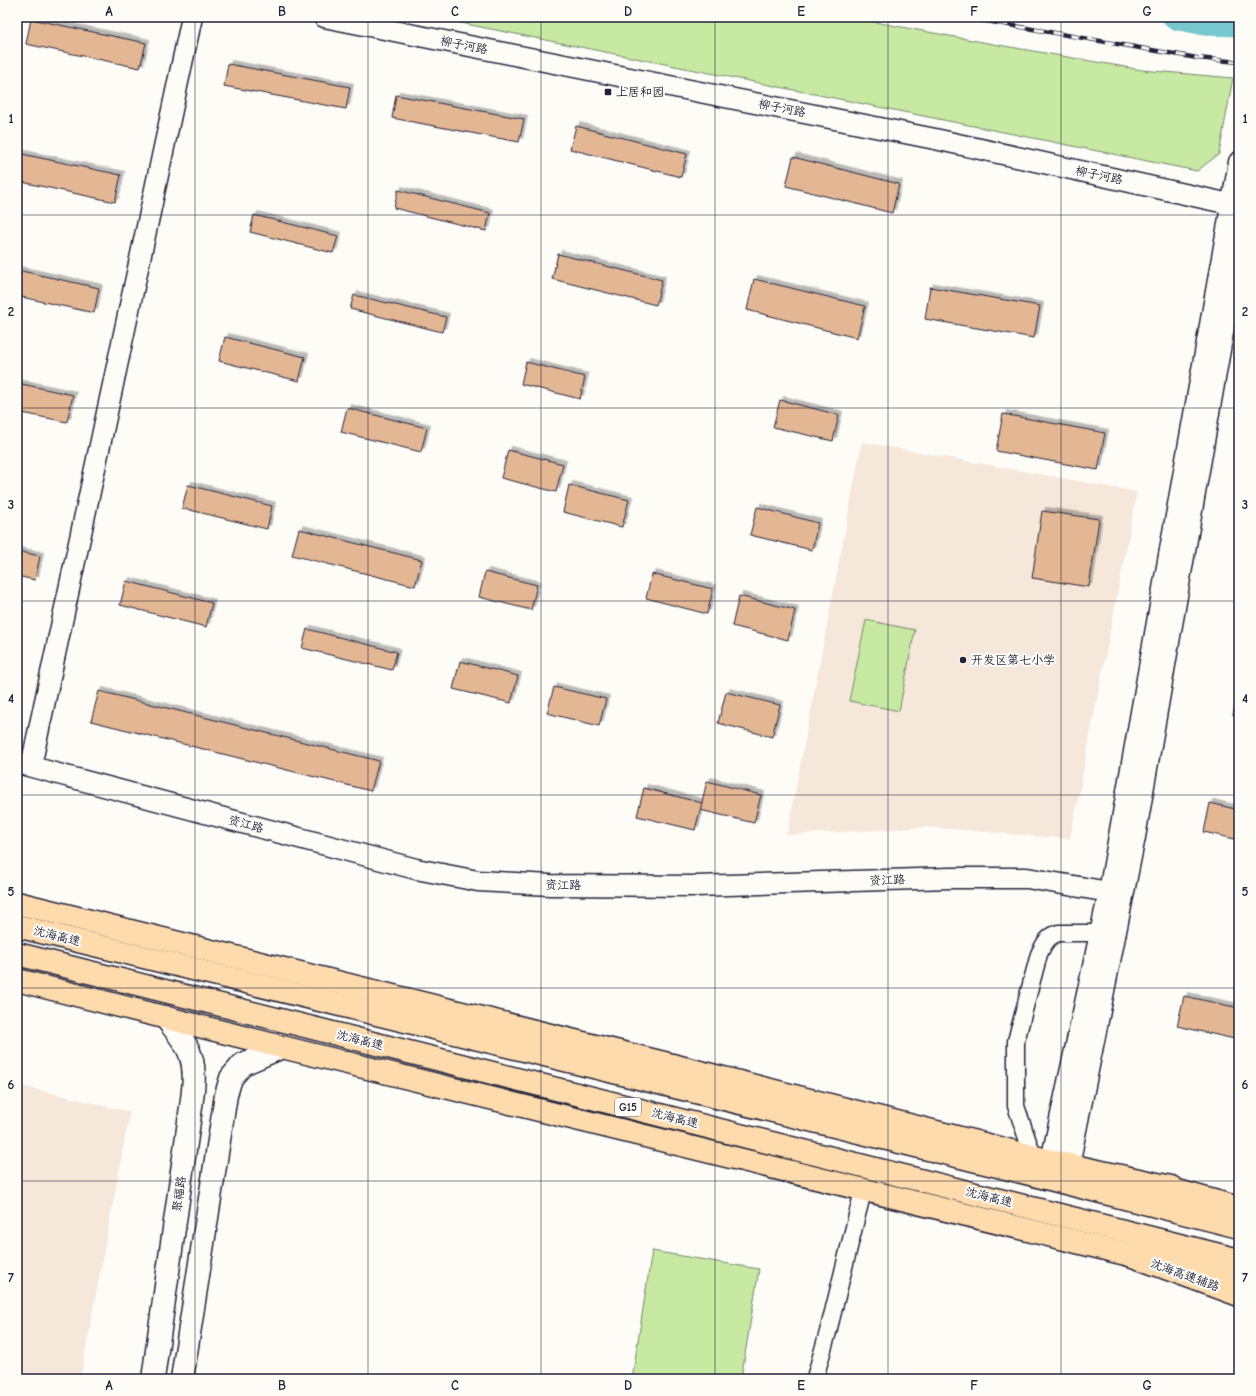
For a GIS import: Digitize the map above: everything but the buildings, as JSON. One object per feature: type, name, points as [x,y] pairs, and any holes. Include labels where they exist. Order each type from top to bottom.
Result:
[{"type":"highway","points":[[17,903],[660,1062],[1051,1161],[1153,1184],[1239,1208]]},
{"type":"highway","name":"沈海高速","points":[[17,926],[1006,1168],[1239,1227]]},
{"type":"highway","name":"沈海高速","points":[[17,954],[1239,1260]]},
{"type":"highway","points":[[17,980],[282,1047],[916,1202],[1130,1256],[1239,1278]]},
{"type":"highway","points":[[1153,1184],[1239,1198]]},
{"type":"highway","name":"沈海高速辅路","points":[[1130,1256],[1239,1295]]},
{"type":"main road","name":"聚福路","points":[[153,1379],[191,1107],[194,1074],[191,1056],[165,1017]]},
{"type":"main road","points":[[182,1379],[226,1095],[231,1078],[243,1064],[282,1047]]},
{"type":"street","points":[[24,765],[192,17]]},
{"type":"street","name":"柳子河路","points":[[324,17],[935,139],[1235,205]]},
{"type":"street","points":[[1051,1161],[1116,892],[1235,205],[1239,162]]},
{"type":"street","points":[[1051,1161],[1100,933],[1116,892],[1137,829],[1239,241]]},
{"type":"street","name":"资江路","points":[[24,765],[416,869],[478,881],[550,885],[695,886],[934,879],[1027,878],[1116,892]]},
{"type":"street","points":[[1051,1161],[1016,1106],[1016,1041],[1039,954],[1045,941],[1052,935],[1058,933],[1100,933]]},
{"type":"street","points":[[816,1374],[828,1332],[863,1190]]},
{"type":"shaded area","name":"开发区第七小学","points":[[862,442],[1137,492],[1070,839],[927,827],[787,835]]},
{"type":"shaded area","points":[[17,1085],[130,1112],[80,1379],[17,1379]]},
{"type":"green space","points":[[431,17],[848,17],[1142,70],[1233,78],[1219,154],[1197,171]]},
{"type":"green space","points":[[866,620],[915,630],[899,711],[849,701]]},
{"type":"green space","points":[[652,1251],[759,1269],[741,1379],[632,1379]]},
{"type":"waterway","points":[[1175,17],[1205,23],[1239,24]]},
{"type":"railway","points":[[964,17],[1197,58],[1239,62]]},
{"type":"place","name":"上居和园","points":[[608,92]]},
{"type":"place","name":"开发区第七小学","points":[[963,660]]}]
